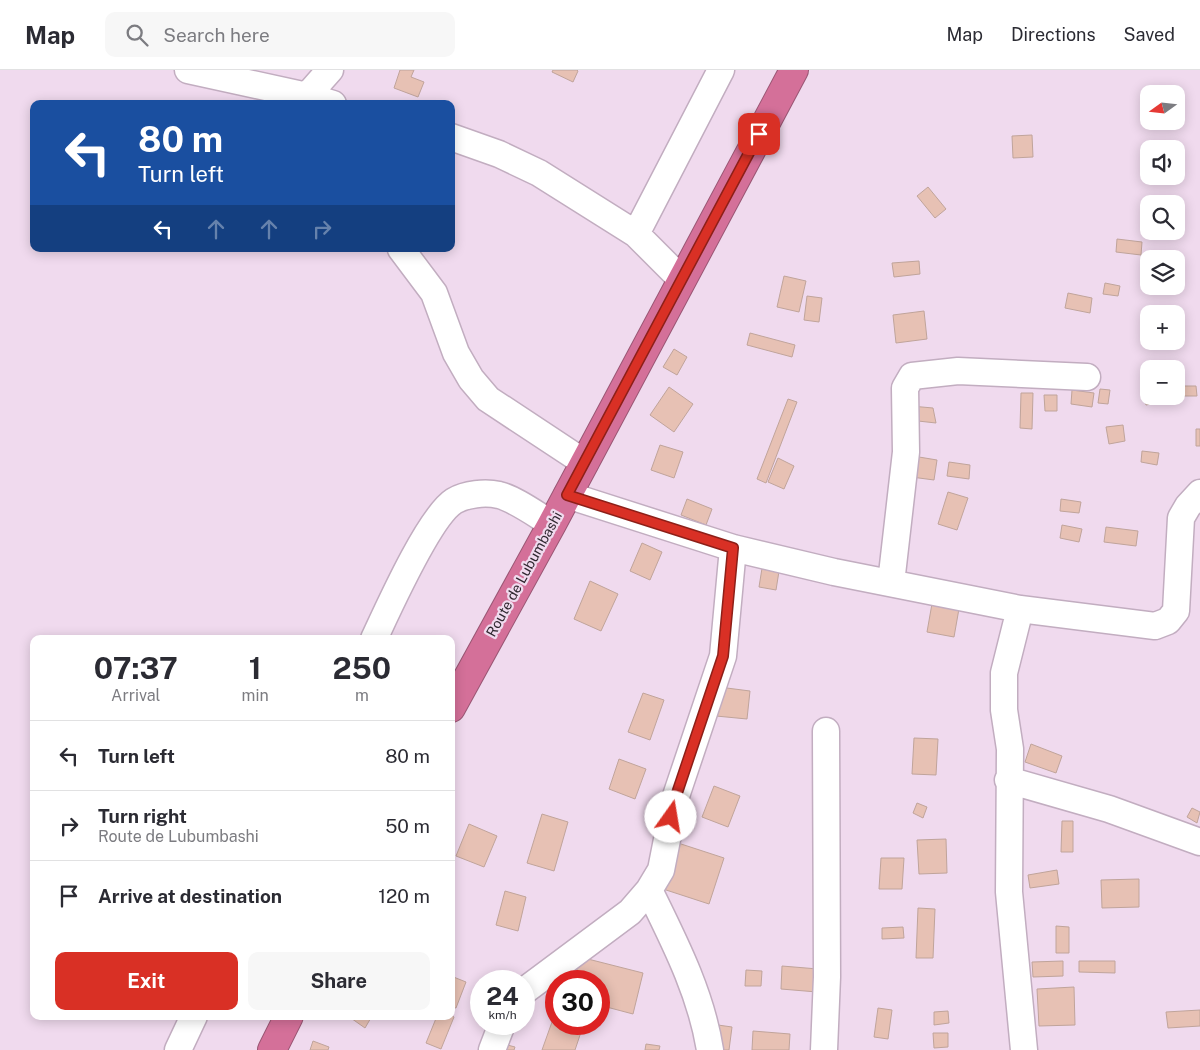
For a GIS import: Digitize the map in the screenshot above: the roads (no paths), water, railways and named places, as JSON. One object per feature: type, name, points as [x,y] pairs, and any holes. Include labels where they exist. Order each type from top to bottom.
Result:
[{"type":"highway","name":"Route de Lubumbashi","points":[[455,701],[585,463],[794,70]]},
{"type":"highway","points":[[272,1050],[287,1020]]},
{"type":"street","points":[[307,96],[330,70]]},
{"type":"street","points":[[636,234],[721,70]]},
{"type":"street","points":[[193,71],[320,100]]},
{"type":"street","points":[[193,71],[248,100]]},
{"type":"street","points":[[455,139],[539,173],[636,234],[682,280]]},
{"type":"street","points":[[403,252],[434,293],[456,354],[471,379],[488,399],[585,463]]},
{"type":"street","points":[[891,583],[906,452],[905,388],[912,376],[958,371],[1087,377]]},
{"type":"street","points":[[376,635],[395,595],[440,514],[455,501],[486,493],[501,495],[552,524]]},
{"type":"street","points":[[567,495],[733,548],[1020,609],[1155,626],[1168,621],[1176,611],[1181,518],[1188,506],[1200,493]]},
{"type":"street","points":[[535,983],[630,912],[649,890],[661,870],[675,799],[723,656],[733,548]]},
{"type":"street","points":[[1020,609],[1004,673],[1004,710],[1010,749],[1008,780],[1009,892],[1024,1050]]},
{"type":"street","points":[[824,1050],[827,977],[826,731]]},
{"type":"street","points":[[1008,780],[1109,809],[1159,829],[1200,842]]},
{"type":"street","points":[[649,890],[678,947],[697,1000],[710,1050]]},
{"type":"street","points":[[178,1050],[192,1020]]},
{"type":"street","points":[[492,1050],[498,1035]]}]
